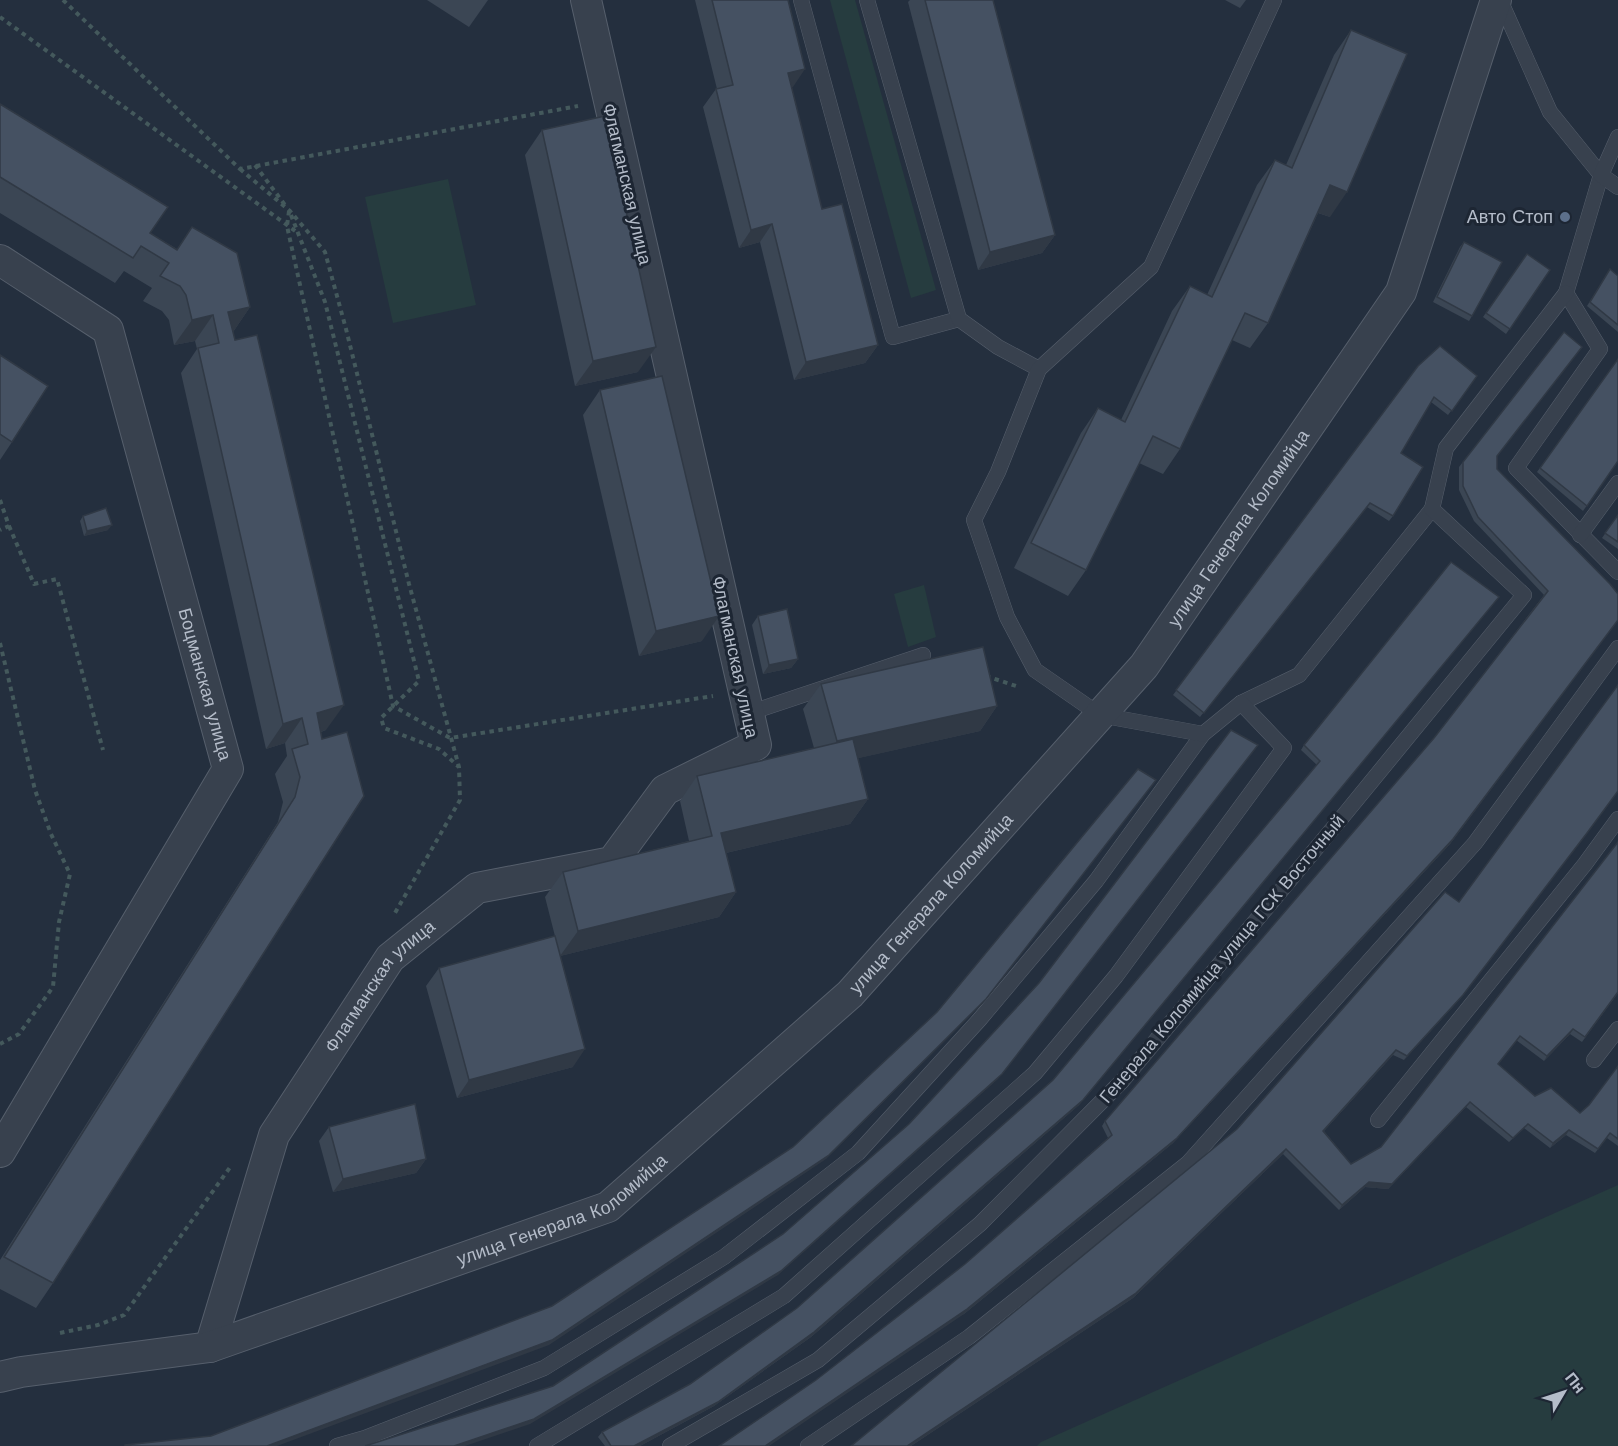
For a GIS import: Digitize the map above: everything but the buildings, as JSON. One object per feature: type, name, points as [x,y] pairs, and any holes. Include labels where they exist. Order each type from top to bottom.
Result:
[{"type":"street","name":"Флагманская улица","points":[[210,1347],[274,1135],[390,958],[477,888],[612,862],[665,789],[756,745],[586,0]]},
{"type":"street","name":"улица Генерала Коломийца","points":[[0,1377],[21,1372],[210,1347],[608,1207],[850,994],[1144,666],[1401,292],[1498,0]]},
{"type":"street","name":"Боцманская улица","points":[[0,260],[108,330],[228,769],[0,1152]]},
{"type":"lane","points":[[801,0],[893,337],[959,319]]},
{"type":"lane","points":[[867,0],[959,319],[998,347],[1039,369]]},
{"type":"lane","points":[[1203,734],[1100,715],[1035,670],[1007,617],[974,520],[998,472],[1039,369],[1151,267],[1274,0]]},
{"type":"lane","points":[[1498,0],[1550,112],[1601,175],[1618,187]]},
{"type":"lane","points":[[337,1446],[365,1438],[544,1368],[724,1257],[858,1153],[980,1019],[1096,881],[1203,734],[1240,703],[1299,675],[1432,509],[1446,448],[1566,292],[1601,175],[1618,137]]},
{"type":"lane","points":[[1566,292],[1600,349],[1516,468],[1618,572]]},
{"type":"lane","points":[[1580,535],[1618,483]]},
{"type":"lane","name":"Генерала Коломийца улица ГСК Восточный","points":[[670,1446],[818,1360],[980,1224],[1123,1080],[1524,595],[1432,509]]},
{"type":"lane","points":[[808,1446],[969,1336],[1188,1163],[1474,843],[1618,648]]},
{"type":"lane","points":[[746,702],[923,655]]},
{"type":"lane","points":[[537,1446],[784,1296],[1035,1073],[1116,976],[1284,748],[1240,703]]},
{"type":"lane","points":[[1378,1120],[1585,864],[1618,819]]},
{"type":"lane","points":[[1594,1060],[1618,1029]]},
{"type":"path","points":[[63,0],[240,169],[290,211],[325,302],[419,681],[381,718],[384,728],[439,749],[459,767]]},
{"type":"path","points":[[0,17],[298,234]]},
{"type":"path","points":[[240,169],[608,101]]},
{"type":"path","points":[[255,165],[325,252],[409,584],[459,767],[460,800],[392,918]]},
{"type":"path","points":[[290,211],[287,226],[393,706],[450,738],[746,702]]},
{"type":"path","points":[[0,500],[23,562],[34,584],[57,579],[103,750]]},
{"type":"path","points":[[0,530],[9,526]]},
{"type":"path","points":[[0,643],[35,790],[51,834],[70,874],[59,922],[53,987],[18,1034],[0,1044]]},
{"type":"path","points":[[978,673],[1023,688]]},
{"type":"green space","points":[[830,0],[855,0],[936,290],[911,298]]},
{"type":"green space","points":[[448,179],[476,305],[393,323],[365,197]]},
{"type":"green space","points":[[924,585],[936,637],[908,647],[894,594]]},
{"type":"green space","points":[[1618,1185],[1618,1446],[1037,1446],[1041,1442]]},
{"type":"place","name":"Авто Стоп","points":[[1565,217]]}]
